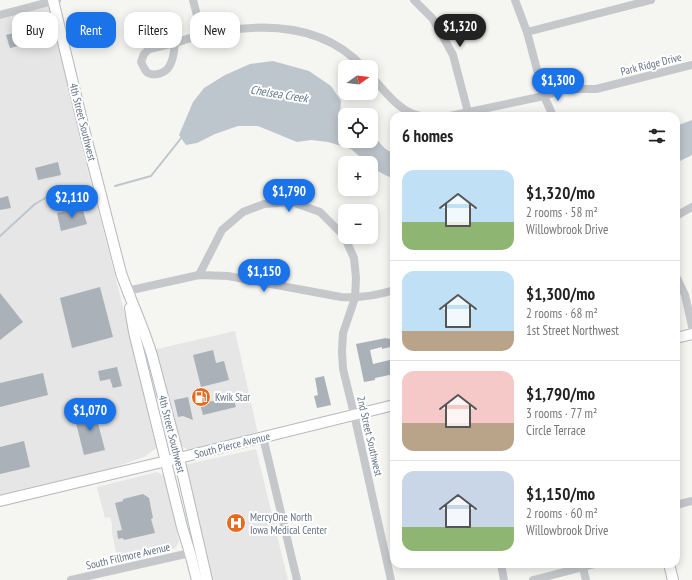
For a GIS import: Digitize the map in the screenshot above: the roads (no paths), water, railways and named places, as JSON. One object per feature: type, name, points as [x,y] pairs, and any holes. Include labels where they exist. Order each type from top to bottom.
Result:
[{"type":"main road","name":"4th Street Southwest","points":[[55,0],[85,133],[121,273],[148,343],[179,458],[207,580]]},
{"type":"main road","name":"4th Street Southwest","points":[[127,290],[134,332],[182,526],[197,580]]},
{"type":"main road","points":[[680,337],[692,334]]},
{"type":"main road","name":"South Pierce Avenue","points":[[0,501],[166,462],[390,405]]},
{"type":"main road","points":[[670,568],[673,580]]},
{"type":"street","points":[[0,15],[55,0]]},
{"type":"street","points":[[194,0],[197,12]]},
{"type":"street","points":[[414,0],[432,18],[453,55],[467,112]]},
{"type":"street","points":[[515,0],[527,32],[544,96],[551,112]]},
{"type":"street","points":[[527,32],[651,0]]},
{"type":"street","points":[[240,28],[266,27],[306,32],[323,38],[341,48],[356,60]]},
{"type":"street","points":[[175,43],[170,67],[164,72],[149,74],[141,62],[144,54],[149,49],[175,43]]},
{"type":"street","name":"Park Ridge Drive","points":[[476,112],[544,96],[565,89],[596,89],[692,65]]},
{"type":"street","points":[[378,84],[393,100],[411,112]]},
{"type":"street","name":"2nd Street Southwest","points":[[199,275],[222,230],[243,212],[264,204],[292,202],[320,212],[344,236],[354,258],[356,278],[355,298],[343,333],[343,369],[391,580]]},
{"type":"street","points":[[680,214],[692,207]]},
{"type":"street","points":[[127,290],[199,275],[228,276],[341,297],[355,298],[381,295],[390,292]]},
{"type":"street","points":[[680,284],[685,295],[692,326]]},
{"type":"street","points":[[263,437],[297,580]]},
{"type":"street","points":[[680,504],[692,501]]},
{"type":"street","name":"South Fillmore Avenue","points":[[71,580],[190,553]]},
{"type":"street","points":[[501,568],[504,580]]},
{"type":"street","points":[[533,580],[576,568]]},
{"type":"street","points":[[583,568],[586,580]]},
{"type":"water","points":[[273,61],[309,71],[331,86],[338,96],[338,100],[341,101],[341,108],[338,108],[338,145],[311,140],[297,142],[258,126],[238,126],[215,134],[197,143],[186,145],[179,135],[193,102],[204,88],[225,75],[250,64]]},
{"type":"water","points":[[692,120],[692,155],[680,161],[680,124]]},
{"type":"water","points":[[378,141],[390,152],[390,177],[378,171],[378,156],[359,156],[348,148],[378,148]]},
{"type":"waterway","name":"Chelsea Creek","points":[[115,186],[151,176],[182,137]]},
{"type":"waterway","name":"Chelsea Creek","points":[[0,236],[35,204],[47,197],[85,191]]},
{"type":"place","name":"Kwik Star","points":[[201,397]]},
{"type":"place","name":"MercyOne North Iowa Medical Center","points":[[236,523]]}]
